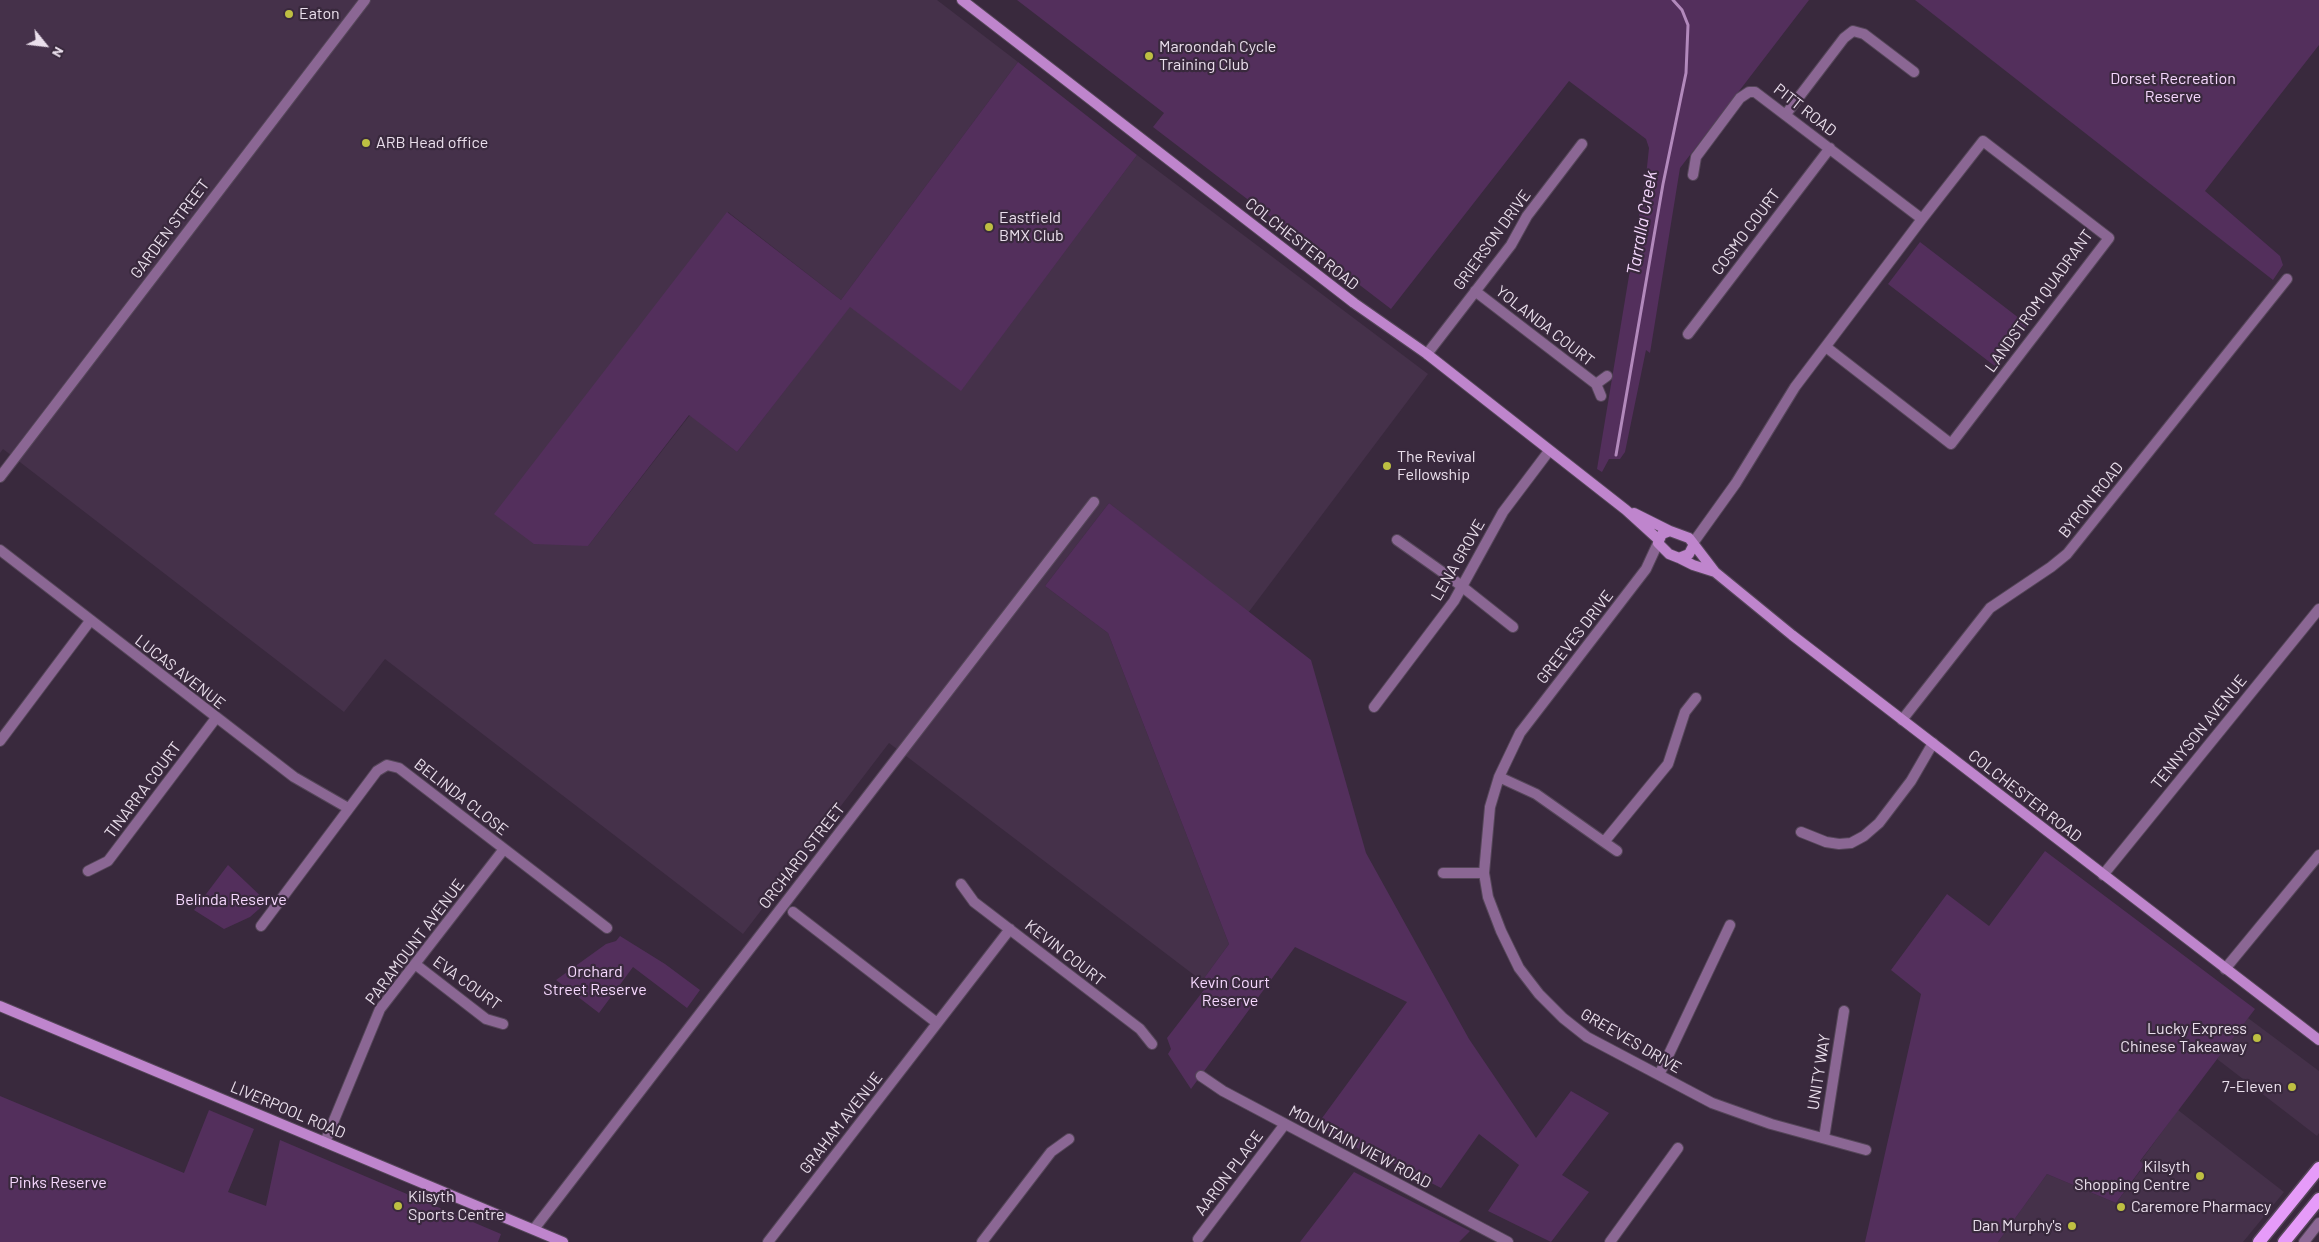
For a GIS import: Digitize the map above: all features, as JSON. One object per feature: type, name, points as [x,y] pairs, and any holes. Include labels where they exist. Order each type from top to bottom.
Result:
[{"type":"main road","name":"COLCHESTER ROAD","points":[[962,0],[1354,303],[1427,354],[1626,510],[1674,556],[1692,565],[1716,572]]},
{"type":"main road","name":"COLCHESTER ROAD","points":[[1626,510],[1670,531],[1684,535],[1716,572],[1792,635],[2319,1040]]},
{"type":"main road","points":[[1659,541],[1662,534],[1670,531]]},
{"type":"main road","points":[[1674,556],[1689,554],[1693,544]]},
{"type":"main road","name":"LIVERPOOL ROAD","points":[[0,1006],[563,1242]]},
{"type":"main road","points":[[2259,1242],[2319,1168]]},
{"type":"main road","points":[[2284,1242],[2319,1199]]},
{"type":"street","name":"GARDEN STREET","points":[[0,476],[365,0]]},
{"type":"street","points":[[1786,114],[1844,38],[1853,31],[1864,34],[1914,72]]},
{"type":"street","name":"PITT ROAD","points":[[1693,175],[1696,157],[1744,94],[1749,92],[1759,93],[1922,219]]},
{"type":"street","name":"LANDSTROM QUADRANT","points":[[1693,544],[1706,522],[1736,483],[1795,387],[1922,219],[1983,141],[2109,238],[1951,444],[1826,346]]},
{"type":"street","name":"GRIERSON DRIVE","points":[[1427,354],[1511,245],[1527,216],[1582,144]]},
{"type":"street","name":"COSMO COURT","points":[[1688,334],[1830,148]]},
{"type":"street","name":"BYRON ROAD","points":[[1902,720],[1990,608],[2067,554],[2287,279]]},
{"type":"street","name":"YOLANDA COURT","points":[[1475,291],[1596,384],[1601,396]]},
{"type":"street","name":"YOLANDA COURT","points":[[1596,384],[1607,376]]},
{"type":"street","name":"LENA GROVE","points":[[1374,707],[1462,588],[1503,512],[1549,451]]},
{"type":"street","name":"ORCHARD STREET","points":[[534,1229],[1094,502]]},
{"type":"street","name":"LANDSTROM QUADRANT","points":[[1684,535],[1706,522]]},
{"type":"street","points":[[1397,540],[1513,627]]},
{"type":"street","name":"GREEVES DRIVE","points":[[1659,541],[1646,569],[1520,733],[1499,777],[1490,807],[1484,873],[1488,897],[1501,932],[1519,968],[1539,994],[1563,1018],[1587,1036],[1712,1102],[1771,1124],[1866,1150]]},
{"type":"street","name":"LUCAS AVENUE","points":[[0,550],[294,777],[348,808]]},
{"type":"street","name":"GREEVES DRIVE","points":[[1646,569],[1674,556]]},
{"type":"street","name":"TENNYSON AVENUE","points":[[2103,875],[2319,608]]},
{"type":"street","points":[[0,740],[90,621]]},
{"type":"street","points":[[1604,842],[1668,764],[1685,712],[1696,698]]},
{"type":"street","name":"TINARRA COURT","points":[[88,871],[108,861],[216,718]]},
{"type":"street","points":[[1802,832],[1826,842],[1839,844],[1851,843],[1864,836],[1879,823],[1911,781],[1933,743]]},
{"type":"street","name":"BELINDA CLOSE","points":[[261,926],[377,771],[387,765],[393,765],[607,928]]},
{"type":"street","points":[[1499,777],[1536,794],[1617,851]]},
{"type":"street","name":"PARAMOUNT AVENUE","points":[[325,1142],[378,1014],[504,849]]},
{"type":"street","points":[[2225,969],[2319,855]]},
{"type":"street","points":[[1443,874],[1484,873]]},
{"type":"street","name":"KEVIN COURT","points":[[961,884],[974,902],[1140,1029],[1152,1044]]},
{"type":"street","points":[[793,912],[937,1023]]},
{"type":"street","points":[[1660,1075],[1730,925]]},
{"type":"street","name":"GRAHAM AVENUE","points":[[768,1242],[1010,929]]},
{"type":"street","name":"EVA COURT","points":[[415,964],[486,1018],[503,1024]]},
{"type":"street","name":"UNITY WAY","points":[[1824,1138],[1844,1011]]},
{"type":"street","name":"MOUNTAIN VIEW ROAD","points":[[1201,1076],[1223,1091],[1508,1242]]},
{"type":"street","name":"AARON PLACE","points":[[1198,1239],[1285,1124]]},
{"type":"street","points":[[982,1242],[1051,1152],[1069,1139]]},
{"type":"street","points":[[1610,1242],[1678,1148]]},
{"type":"street","points":[[2304,1242],[2319,1223]]},
{"type":"shaded area","points":[[0,0],[937,0],[1018,62],[841,300],[728,212],[588,546],[690,415],[737,452],[850,306],[961,390],[1137,155],[1428,374],[1248,613],[1109,503],[1045,586],[1108,633],[1229,944],[1202,981],[889,743],[743,934],[385,659],[344,712],[3,449],[0,453]]},
{"type":"shaded area","points":[[2248,1018],[2319,1071],[2319,1133],[2317,1136],[2217,1059]]},
{"type":"shaded area","name":"Kilsyth Shopping Centre","points":[[2178,1110],[2284,1192],[2243,1242],[1998,1242],[2047,1174],[2116,1203],[2144,1166],[2140,1162]]},
{"type":"green space","points":[[1017,0],[1809,0],[1680,168],[1650,353],[1646,350],[1625,452],[1620,459],[1609,459],[1602,472],[1597,469],[1647,167],[1649,148],[1646,139],[1569,81],[1391,309],[1153,127],[1164,113]]},
{"type":"green space","name":"Dorset Recreation Reserve","points":[[1915,0],[2319,0],[2319,45],[2205,191],[2280,256],[2283,265],[2273,280]]},
{"type":"green space","points":[[1018,62],[1137,155],[961,391],[850,307],[737,452],[689,415],[588,546],[534,544],[494,514],[727,212],[841,300]]},
{"type":"green space","points":[[1920,242],[2028,325],[1996,367],[1888,284]]},
{"type":"green space","name":"Kevin Court Reserve","points":[[1109,503],[1311,660],[1366,853],[1469,1039],[1536,1138],[1571,1091],[1609,1113],[1562,1175],[1589,1192],[1551,1242],[1488,1211],[1519,1165],[1479,1134],[1441,1188],[1383,1158],[1373,1157],[1317,1125],[1407,1002],[1295,947],[1191,1089],[1168,1054],[1171,1049],[1167,1038],[1207,986],[1202,981],[1229,944],[1108,633],[1045,586]]},
{"type":"green space","points":[[2045,851],[2255,1009],[2140,1161],[2144,1165],[2116,1203],[2047,1174],[1998,1242],[1865,1242],[1921,994],[1891,970],[1947,894],[1989,926]]},
{"type":"green space","name":"Belinda Reserve","points":[[228,865],[267,902],[250,917],[224,929],[194,910]]},
{"type":"green space","name":"Orchard Street Reserve","points":[[620,936],[665,964],[700,990],[687,1008],[633,967],[599,1013],[556,980],[606,944],[616,941]]},
{"type":"green space","name":"Pinks Reserve","points":[[0,1096],[184,1173],[209,1110],[254,1129],[228,1192],[266,1206],[280,1140],[501,1234],[498,1242],[0,1242]]},
{"type":"green space","points":[[1354,1172],[1470,1231],[1459,1242],[1300,1242]]},
{"type":"waterway","name":"Tarralla Creek","points":[[1616,455],[1663,184],[1686,73],[1688,25],[1682,10],[1673,0]]},
{"type":"place","name":"Eaton","points":[[289,14]]},
{"type":"place","name":"Maroondah Cycle Training Club","points":[[1149,56]]},
{"type":"place","name":"ARB Head office","points":[[366,143]]},
{"type":"place","name":"Eastfield BMX Club","points":[[989,227]]},
{"type":"place","name":"The Revival Fellowship","points":[[1387,466]]},
{"type":"place","name":"Lucky Express Chinese Takeaway","points":[[2257,1038]]},
{"type":"place","name":"7-Eleven","points":[[2292,1087]]},
{"type":"place","name":"Kilsyth Shopping Centre","points":[[2200,1176]]},
{"type":"place","name":"Kilsyth Sports Centre","points":[[398,1206]]},
{"type":"place","name":"Caremore Pharmacy","points":[[2121,1207]]},
{"type":"place","name":"Dan Murphy's","points":[[2072,1226]]}]
